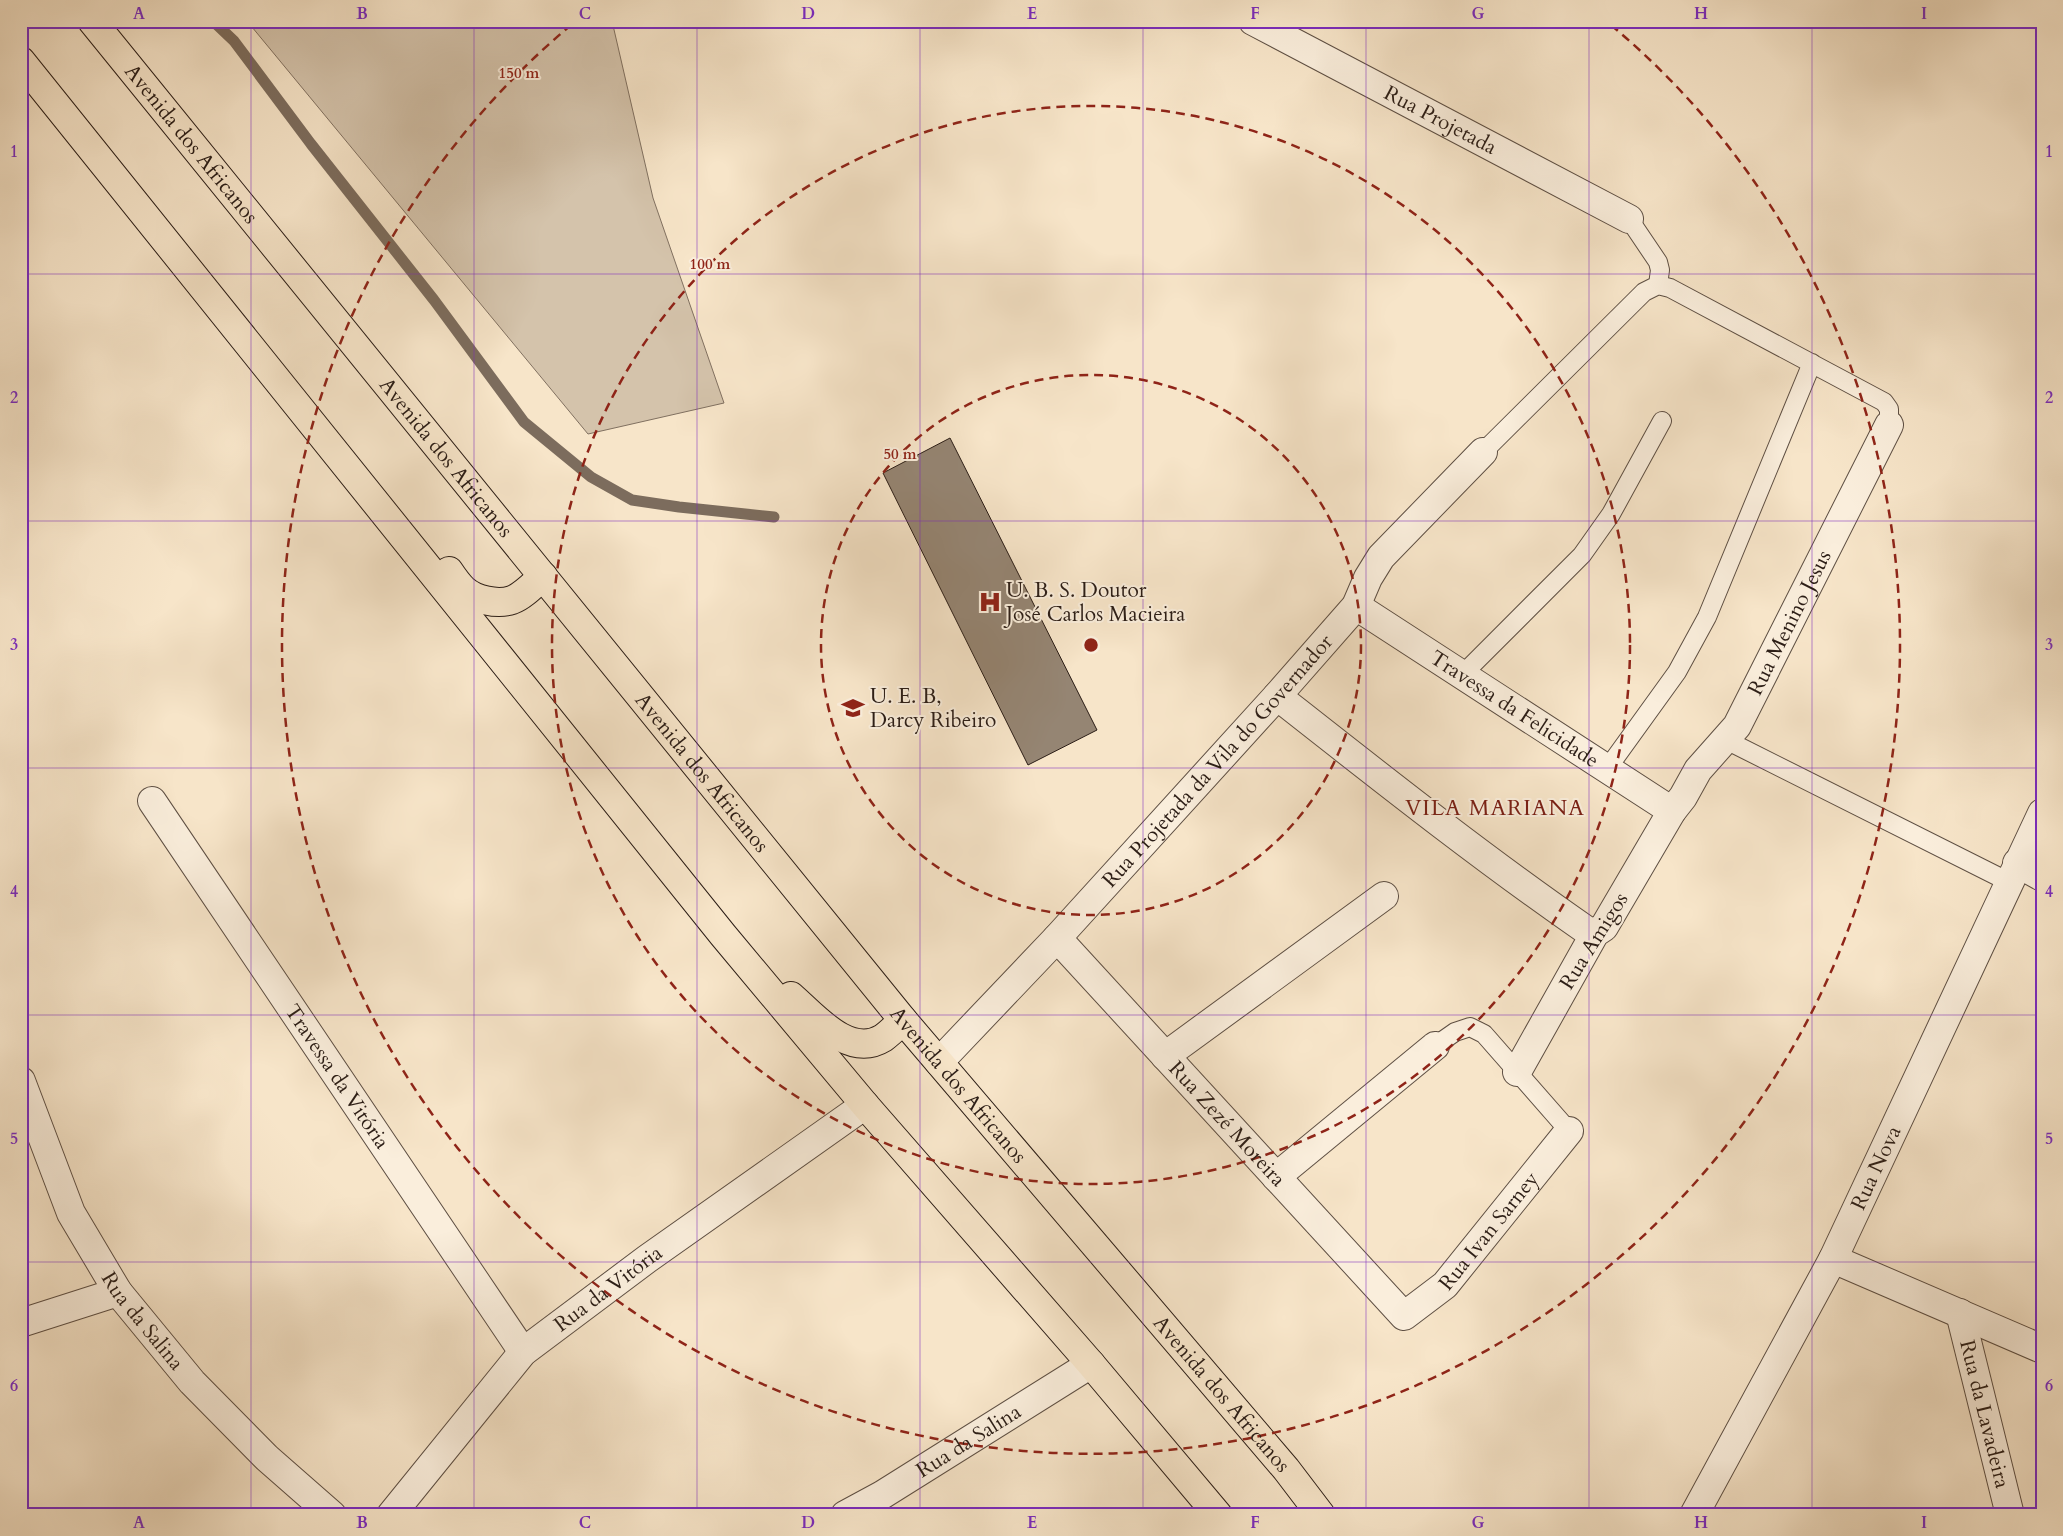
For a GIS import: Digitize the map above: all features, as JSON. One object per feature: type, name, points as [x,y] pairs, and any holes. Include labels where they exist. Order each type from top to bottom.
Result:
[{"type":"main road","name":"Avenida dos Africanos","points":[[92,21],[903,1020],[1279,1461],[1321,1515]]},
{"type":"main road","points":[[21,61],[723,935],[864,1105],[1091,1364],[1218,1515]]},
{"type":"main road","points":[[318,430],[356,454],[463,589],[472,595],[491,601],[511,600],[523,593],[543,576]]},
{"type":"main road","points":[[723,935],[838,1037],[850,1043],[867,1043],[882,1038],[903,1020]]},
{"type":"street","name":"Rua Projetada","points":[[1253,21],[1629,219]]},
{"type":"street","name":"Rua Menino Jesus","points":[[1672,811],[1683,797],[1698,770],[1726,740],[1736,726],[1890,425]]},
{"type":"street","name":"Rua Projetada da Vila do Governador","points":[[939,1062],[1057,938],[1277,696],[1356,606],[1368,578],[1381,557],[1483,452]]},
{"type":"street","name":"Travessa da Felicidade","points":[[1356,606],[1672,811]]},
{"type":"street","points":[[1277,696],[1434,819],[1534,894],[1590,932],[1595,932]]},
{"type":"street","name":"Travessa da Vitória","points":[[152,801],[522,1352]]},
{"type":"street","name":"Rua Amigos","points":[[1517,1072],[1595,932],[1604,927],[1672,811]]},
{"type":"street","name":"Rua Nova","points":[[1694,1515],[1833,1259],[2042,813]]},
{"type":"street","points":[[2013,872],[2042,877]]},
{"type":"street","points":[[1165,1056],[1384,896]]},
{"type":"street","name":"Rua Zezé Moreira","points":[[1057,938],[1397,1310]]},
{"type":"street","points":[[1276,1177],[1435,1046]]},
{"type":"street","name":"Rua da Salina","points":[[21,1081],[71,1213],[118,1292],[192,1382],[267,1458],[332,1515]]},
{"type":"street","name":"Rua da Vitória","points":[[392,1515],[522,1352],[647,1258],[864,1105]]},
{"type":"street","name":"Rua Ivan Sarney","points":[[1397,1310],[1404,1316],[1445,1285],[1569,1131]]},
{"type":"street","points":[[1833,1259],[2042,1349]]},
{"type":"street","points":[[21,1323],[118,1292]]},
{"type":"street","name":"Rua da Lavadeira","points":[[1960,1313],[2010,1515]]},
{"type":"street","name":"Rua da Salina","points":[[845,1515],[1091,1364]]},
{"type":"lane","points":[[1629,219],[1658,262],[1660,270],[1658,285]]},
{"type":"lane","points":[[1483,452],[1644,292],[1658,285],[1670,288],[1884,402],[1889,409],[1890,425]]},
{"type":"lane","points":[[1607,769],[1677,672],[1707,617],[1812,363]]},
{"type":"lane","points":[[1462,675],[1582,555],[1611,514],[1662,421]]},
{"type":"lane","points":[[1726,740],[2013,872]]},
{"type":"lane","points":[[1435,1046],[1455,1032],[1470,1027],[1484,1034],[1569,1131]]},
{"type":"shaded area","points":[[247,21],[612,21],[653,198],[724,403],[588,434]]},
{"type":"building","name":"U. B. S. Doutor José Carlos Macieira","points":[[950,438],[1097,730],[1028,765],[883,473]]},
{"type":"waterway","points":[[213,21],[234,41],[311,144],[434,300],[524,422],[591,477],[632,500],[774,517]]},
{"type":"place","name":"U. B. S. Doutor José Carlos Macieira","points":[[990,602]]},
{"type":"place","name":"U. E. B, Darcy Ribeiro","points":[[853,708]]},
{"type":"district","name":"VILA MARIANA","points":[[1495,808]]}]
